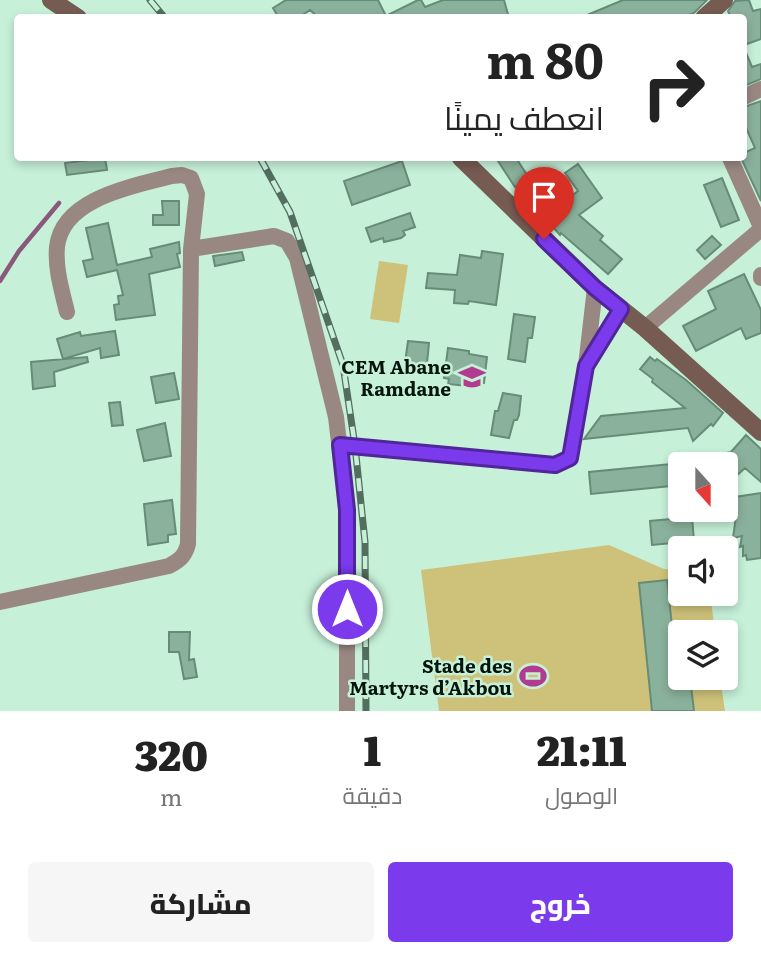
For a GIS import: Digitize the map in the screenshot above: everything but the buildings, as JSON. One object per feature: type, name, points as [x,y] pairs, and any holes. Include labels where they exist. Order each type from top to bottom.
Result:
[{"type":"street","points":[[51,0],[72,14]]},
{"type":"street","points":[[708,14],[724,0]]},
{"type":"street","points":[[464,161],[595,288],[645,328],[761,432]]},
{"type":"street","points":[[645,328],[761,228],[731,161]]},
{"type":"street","points":[[0,602],[169,566],[183,556],[188,544],[191,249],[197,194],[191,178],[183,175],[125,188],[92,202],[67,222],[57,245],[59,275],[67,312]]},
{"type":"street","points":[[191,249],[274,236],[282,238],[290,245],[297,258],[336,417],[340,445],[347,510],[347,711]]},
{"type":"street","points":[[340,445],[555,465],[570,458],[586,366],[595,288]]},
{"type":"street","points":[[586,366],[621,309]]},
{"type":"shaded area","points":[[379,261],[408,265],[399,323],[370,319]]},
{"type":"shaded area","points":[[609,545],[668,569],[668,606],[712,606],[713,620],[668,620],[668,690],[722,690],[725,711],[439,711],[421,570]]},
{"type":"waterway","points":[[0,281],[19,251],[59,203]]},
{"type":"railway","points":[[150,0],[162,14]]},
{"type":"railway","points":[[262,161],[290,212],[343,365],[365,542],[366,711]]},
{"type":"place","name":"CEM Abane Ramdane","points":[[472,377]]},
{"type":"place","name":"Stade des Martyrs d’Akbou","points":[[533,676]]},
{"type":"route","points":[[347,609],[347,510],[340,445],[555,465],[570,458],[586,366],[621,309],[544,239]]}]
